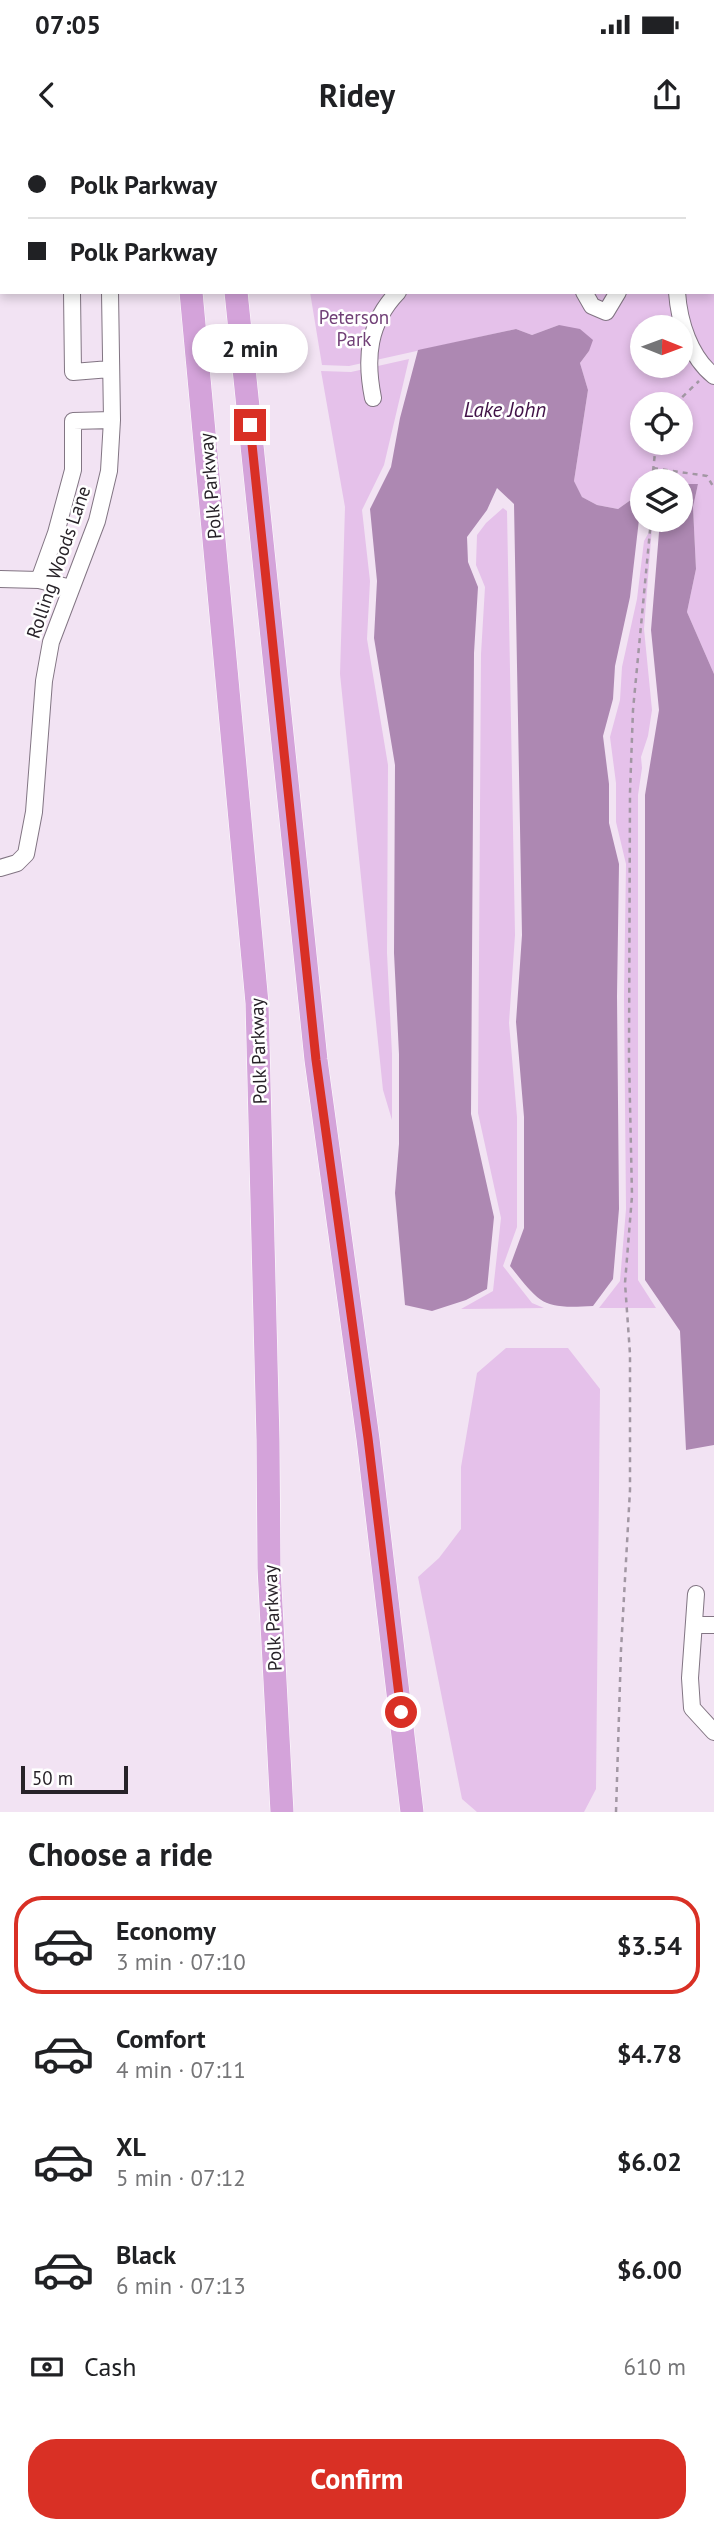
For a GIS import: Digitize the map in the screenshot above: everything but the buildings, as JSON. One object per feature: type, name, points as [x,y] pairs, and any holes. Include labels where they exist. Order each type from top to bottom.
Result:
[{"type":"highway","name":"Polk Parkway","points":[[191,294],[257,1003],[269,1568],[282,1812]]},
{"type":"highway","points":[[236,294],[316,1060],[368,1438],[412,1812]]},
{"type":"street","points":[[72,294],[73,372],[110,369]]},
{"type":"street","name":"Rolling Woods Lane","points":[[0,869],[17,863],[26,854],[34,812],[44,681],[51,642],[90,540],[109,471],[112,420],[110,294]]},
{"type":"street","points":[[373,398],[368,372],[369,352],[375,326],[386,305],[396,294]]},
{"type":"street","points":[[585,294],[592,306],[606,312],[617,294]]},
{"type":"street","points":[[677,294],[678,311],[687,339],[712,374]]},
{"type":"street","name":"Rolling Woods Lane","points":[[38,580],[56,533],[73,470],[73,421],[112,420]]},
{"type":"street","points":[[0,579],[38,580],[71,588]]},
{"type":"street","points":[[696,1594],[690,1678],[692,1708],[714,1732]]},
{"type":"street","points":[[695,1625],[714,1625]]},
{"type":"path","points":[[690,392],[712,374]]},
{"type":"path","points":[[655,455],[653,468],[707,477],[714,488]]},
{"type":"path","points":[[616,1812],[630,1490],[630,1354],[625,1283],[632,1196],[629,1058],[631,764],[638,643],[650,532]]},
{"type":"green space","name":"Peterson Park","points":[[310,294],[714,294],[714,674],[687,612],[696,569],[693,507],[698,484],[693,484],[693,469],[630,469],[630,500],[618,509],[597,505],[582,497],[574,481],[588,390],[580,363],[589,351],[559,325],[532,335],[516,329],[349,366],[322,365]]},
{"type":"green space","points":[[409,359],[384,465],[362,510],[370,581],[367,639],[388,765],[387,953],[392,1120],[383,1090],[340,674],[345,507],[321,371],[351,372]]},
{"type":"green space","points":[[503,508],[507,511],[515,935],[509,1023],[517,1117],[517,1227],[503,1266],[532,1303],[544,1308],[461,1309],[493,1291],[501,1218],[478,1113],[481,654],[485,587],[476,565],[477,535]]},
{"type":"green space","points":[[652,532],[644,629],[652,710],[641,757],[638,795],[638,1280],[656,1308],[599,1308],[620,1281],[626,1209],[626,864],[616,822],[616,783],[610,737],[620,700],[622,667],[637,599],[644,541]]},
{"type":"green space","points":[[506,1348],[568,1348],[600,1389],[596,1789],[584,1812],[477,1812],[462,1799],[418,1577],[439,1558],[461,1529],[461,1467],[477,1373]]},
{"type":"water","name":"Lake John","points":[[559,325],[580,329],[593,340],[580,363],[588,390],[574,481],[582,497],[597,505],[618,509],[630,500],[630,532],[638,532],[630,597],[615,666],[613,699],[603,736],[609,784],[609,823],[619,864],[619,1209],[613,1279],[593,1306],[552,1305],[536,1296],[510,1266],[524,1228],[524,1117],[516,1022],[522,935],[514,504],[497,488],[487,510],[467,537],[468,562],[478,587],[474,653],[471,1114],[494,1217],[487,1289],[466,1300],[432,1311],[405,1305],[395,1193],[399,1144],[399,1054],[394,953],[395,765],[374,638],[377,581],[370,509],[391,467],[400,418],[418,350],[516,329],[532,335]]},
{"type":"water","points":[[693,484],[698,484],[693,507]]},
{"type":"water","points":[[693,507],[696,569],[687,612],[714,674],[714,1445],[686,1450],[680,1331],[645,1280],[645,795],[659,710],[651,630],[659,532],[693,532]]},
{"type":"route","points":[[250,425],[316,1060],[368,1438],[401,1712]]}]
